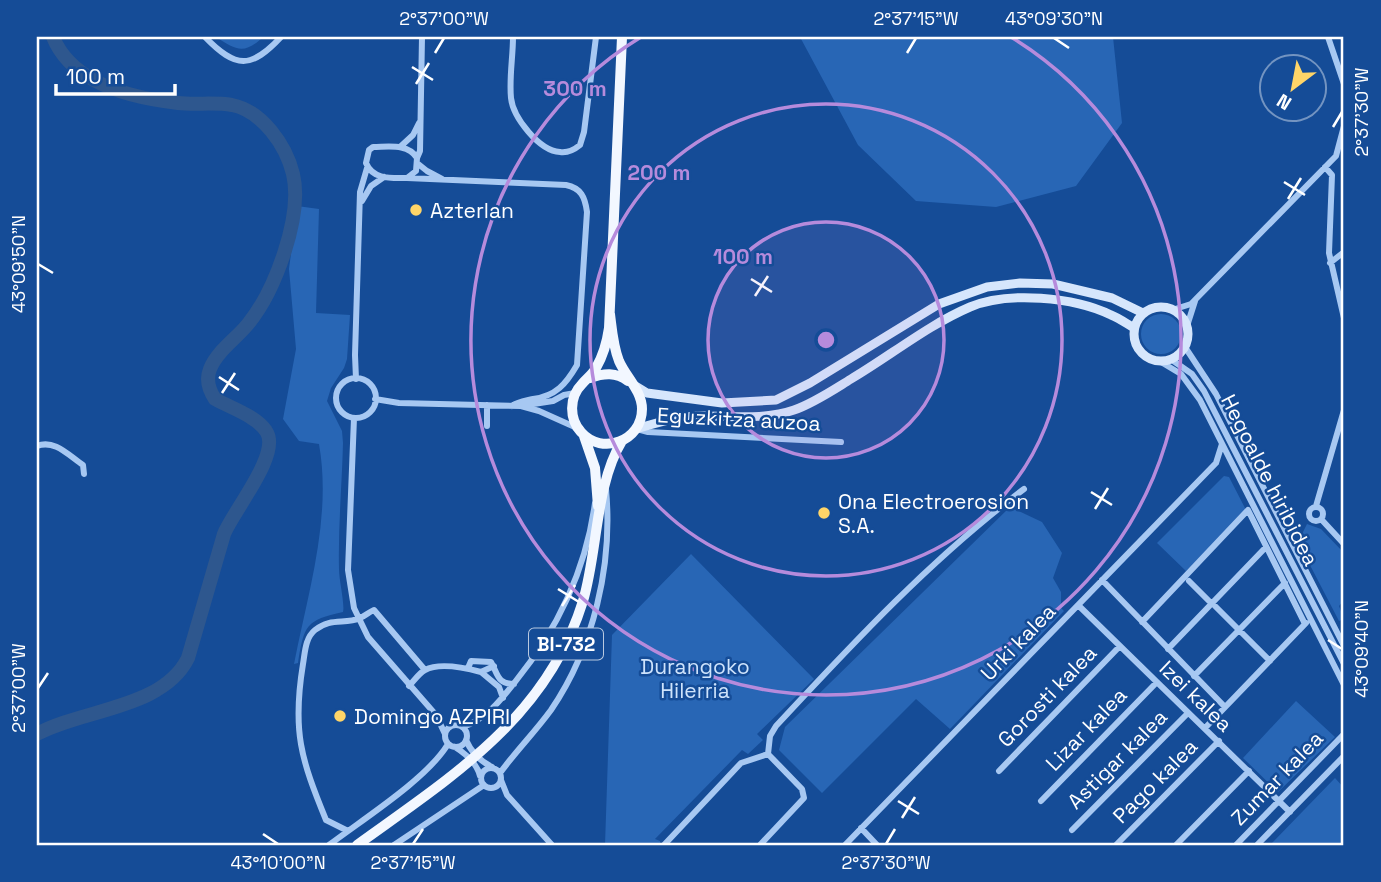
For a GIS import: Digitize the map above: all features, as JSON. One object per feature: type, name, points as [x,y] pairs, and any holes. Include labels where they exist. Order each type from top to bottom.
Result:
[{"type":"main road","points":[[575,393],[589,378],[603,354],[610,328],[622,37]]},
{"type":"main road","points":[[589,378],[613,374],[647,393],[722,403],[776,400],[810,383],[939,304],[987,287],[1020,283],[1053,284],[1112,298],[1143,313]]},
{"type":"main road","points":[[636,429],[672,418],[702,415],[754,417],[794,410],[835,389],[933,327],[971,307],[1004,299],[1044,298],[1078,304],[1110,314],[1134,328]]},
{"type":"main road","points":[[1154,308],[1172,310],[1184,320],[1188,340],[1172,360],[1161,362],[1149,359],[1139,352],[1134,341],[1134,328],[1143,313],[1154,308]]},
{"type":"main road","points":[[610,314],[618,359],[640,395],[641,418],[636,429]]},
{"type":"main road","name":"BI-732","points":[[575,393],[571,405],[572,417],[602,486]]},
{"type":"main road","name":"BI-732","points":[[357,845],[463,768],[521,713],[543,684],[566,644],[583,601],[602,486],[622,441],[636,429]]},
{"type":"main road","points":[[580,432],[602,444],[622,441]]},
{"type":"street","points":[[205,37],[236,61],[253,61],[265,54],[281,37]]},
{"type":"street","points":[[407,178],[415,174],[420,151],[422,37]]},
{"type":"street","points":[[513,37],[513,109],[541,144],[552,151],[562,153],[580,145],[584,132],[596,37]]},
{"type":"street","points":[[1328,37],[1344,84]]},
{"type":"street","points":[[399,147],[413,135],[420,121]]},
{"type":"street","points":[[1172,310],[1191,304],[1336,156],[1344,126]]},
{"type":"street","points":[[356,379],[360,192],[367,168],[366,158],[371,148],[399,147],[414,153],[427,171],[444,179]]},
{"type":"street","points":[[1325,167],[1332,175],[1330,263],[1344,318]]},
{"type":"street","points":[[367,168],[373,174],[384,177],[566,184],[583,195],[587,212],[577,365],[567,383],[551,395],[519,401],[512,406]]},
{"type":"street","points":[[361,202],[371,186],[384,177]]},
{"type":"street","points":[[1330,263],[1344,252]]},
{"type":"street","points":[[1187,326],[1196,299]]},
{"type":"street","points":[[1185,346],[1216,394],[1344,646]]},
{"type":"street","name":"Hegoalde hiribidea","points":[[1172,360],[1192,374],[1204,391],[1344,664]]},
{"type":"street","points":[[1161,362],[1177,370],[1192,388],[1233,465],[1308,621],[1344,685]]},
{"type":"street","points":[[356,379],[372,387],[376,399],[371,411],[361,418],[354,418],[342,413],[336,394],[343,383],[356,379]]},
{"type":"street","points":[[376,399],[399,403],[521,406],[553,401],[564,394],[575,393]]},
{"type":"street","points":[[487,405],[487,426]]},
{"type":"street","points":[[521,406],[539,411],[580,432]]},
{"type":"street","points":[[1321,519],[1314,521],[1308,516],[1310,509],[1316,506],[1344,410]]},
{"type":"street","points":[[354,418],[348,570],[358,619],[368,637],[436,715],[451,745],[464,753],[479,769],[485,784],[505,794],[515,804]]},
{"type":"street","name":"Eguzkitza auzoa","points":[[636,429],[648,432],[841,442]]},
{"type":"street","points":[[37,446],[47,443],[61,449],[83,465],[84,474]]},
{"type":"street","points":[[1222,444],[1216,463],[1233,465]]},
{"type":"street","name":"Urki kalea","points":[[845,845],[1216,463]]},
{"type":"street","points":[[444,734],[448,727],[460,726],[485,716],[503,698],[547,638],[564,607],[580,567],[602,486]]},
{"type":"street","points":[[394,845],[485,784],[498,785],[501,776],[552,707],[584,648],[596,607],[602,578],[608,510],[602,486]]},
{"type":"street","points":[[768,754],[770,736],[776,726],[890,606],[976,524],[1024,489]]},
{"type":"street","points":[[1316,506],[1323,513],[1321,519]]},
{"type":"street","name":"Hegoalde hiribidea","points":[[1142,622],[1248,510],[1285,583],[1308,621]]},
{"type":"street","points":[[1321,519],[1344,544]]},
{"type":"street","name":"Hegoalde hiribidea","points":[[1168,649],[1214,605],[1266,547]]},
{"type":"street","points":[[1102,580],[1225,707]]},
{"type":"street","points":[[1189,581],[1270,661]]},
{"type":"street","name":"Hegoalde hiribidea","points":[[1195,676],[1241,632],[1285,583]]},
{"type":"street","name":"Izei kalea","points":[[1078,605],[1290,812]]},
{"type":"street","points":[[348,831],[326,820],[304,768],[297,730],[306,644],[312,632],[326,623],[358,619],[374,610],[425,670]]},
{"type":"street","points":[[1205,728],[1308,621]]},
{"type":"street","name":"Gorosti kalea","points":[[999,771],[1120,646]]},
{"type":"street","points":[[468,668],[471,661],[486,661],[494,666]]},
{"type":"street","points":[[494,666],[494,671],[502,682],[514,684]]},
{"type":"street","points":[[481,672],[494,666]]},
{"type":"street","points":[[409,686],[425,670],[437,667],[468,668],[481,672],[499,687],[503,698]]},
{"type":"street","name":"Lizar kalea","points":[[1041,801],[1157,682]]},
{"type":"street","name":"Astigar kalea","points":[[1072,830],[1188,713]]},
{"type":"street","points":[[436,715],[460,726],[466,733],[466,740],[472,751],[501,776],[505,792],[552,845]]},
{"type":"street","name":"Zumar kalea","points":[[1236,845],[1344,734]]},
{"type":"street","points":[[329,845],[421,775],[451,745],[462,745],[466,740]]},
{"type":"street","name":"Pago kalea","points":[[1116,845],[1219,741]]},
{"type":"street","points":[[664,845],[741,763],[768,754]]},
{"type":"street","points":[[760,845],[804,799],[802,789],[768,754]]},
{"type":"street","points":[[1258,845],[1344,756]]},
{"type":"street","points":[[485,784],[483,772],[492,768]]},
{"type":"street","points":[[1175,845],[1249,771]]},
{"type":"street","points":[[861,828],[877,845]]},
{"type":"green space","points":[[216,37],[263,37],[240,49]]},
{"type":"green space","points":[[800,37],[1113,37],[1122,123],[1076,186],[996,207],[916,201],[858,145]]},
{"type":"green space","points":[[297,206],[319,209],[316,313],[350,315],[347,359],[327,401],[342,431],[343,443],[339,574],[343,612],[321,618],[309,626],[302,640],[298,663],[294,664],[317,555],[323,499],[319,444],[299,441],[283,419],[296,349],[289,269]]},
{"type":"green space","points":[[1161,314],[1169,315],[1175,320],[1180,326],[1180,342],[1175,348],[1169,353],[1161,354],[1153,353],[1147,348],[1142,342],[1141,334],[1142,326],[1147,320],[1153,315]]},
{"type":"green space","points":[[1224,476],[1229,477],[1246,510],[1186,571],[1157,543]]},
{"type":"green space","points":[[1010,507],[1042,522],[1062,553],[1053,578],[1061,592],[1061,608],[1064,611],[950,729],[916,699],[822,793],[779,750],[785,727]]},
{"type":"green space","points":[[1307,524],[1321,529],[1344,553],[1344,600],[1339,606],[1344,619],[1339,621],[1298,542]]},
{"type":"green space","name":"Durangoko Hilerria","points":[[691,554],[814,679],[757,734],[763,740],[748,754],[742,750],[655,839],[660,841],[660,845],[605,845],[612,635]]},
{"type":"green space","points":[[1296,701],[1335,737],[1278,792],[1243,758]]},
{"type":"green space","points":[[1335,778],[1344,788],[1344,845],[1273,845],[1272,843]]},
{"type":"waterway","points":[[37,734],[141,698],[176,675],[188,658],[224,534],[262,467],[269,441],[266,431],[256,421],[215,399],[208,377],[217,356],[248,324],[268,293],[290,231],[295,191],[293,174],[285,152],[271,131],[253,114],[232,105],[160,101],[105,86],[74,66],[53,37]]},
{"type":"place","name":"Azterlan","points":[[416,210]]},
{"type":"place","name":"Ona Electroerosion S.A.","points":[[824,513]]},
{"type":"place","name":"Domingo AZPIRI","points":[[340,716]]}]
